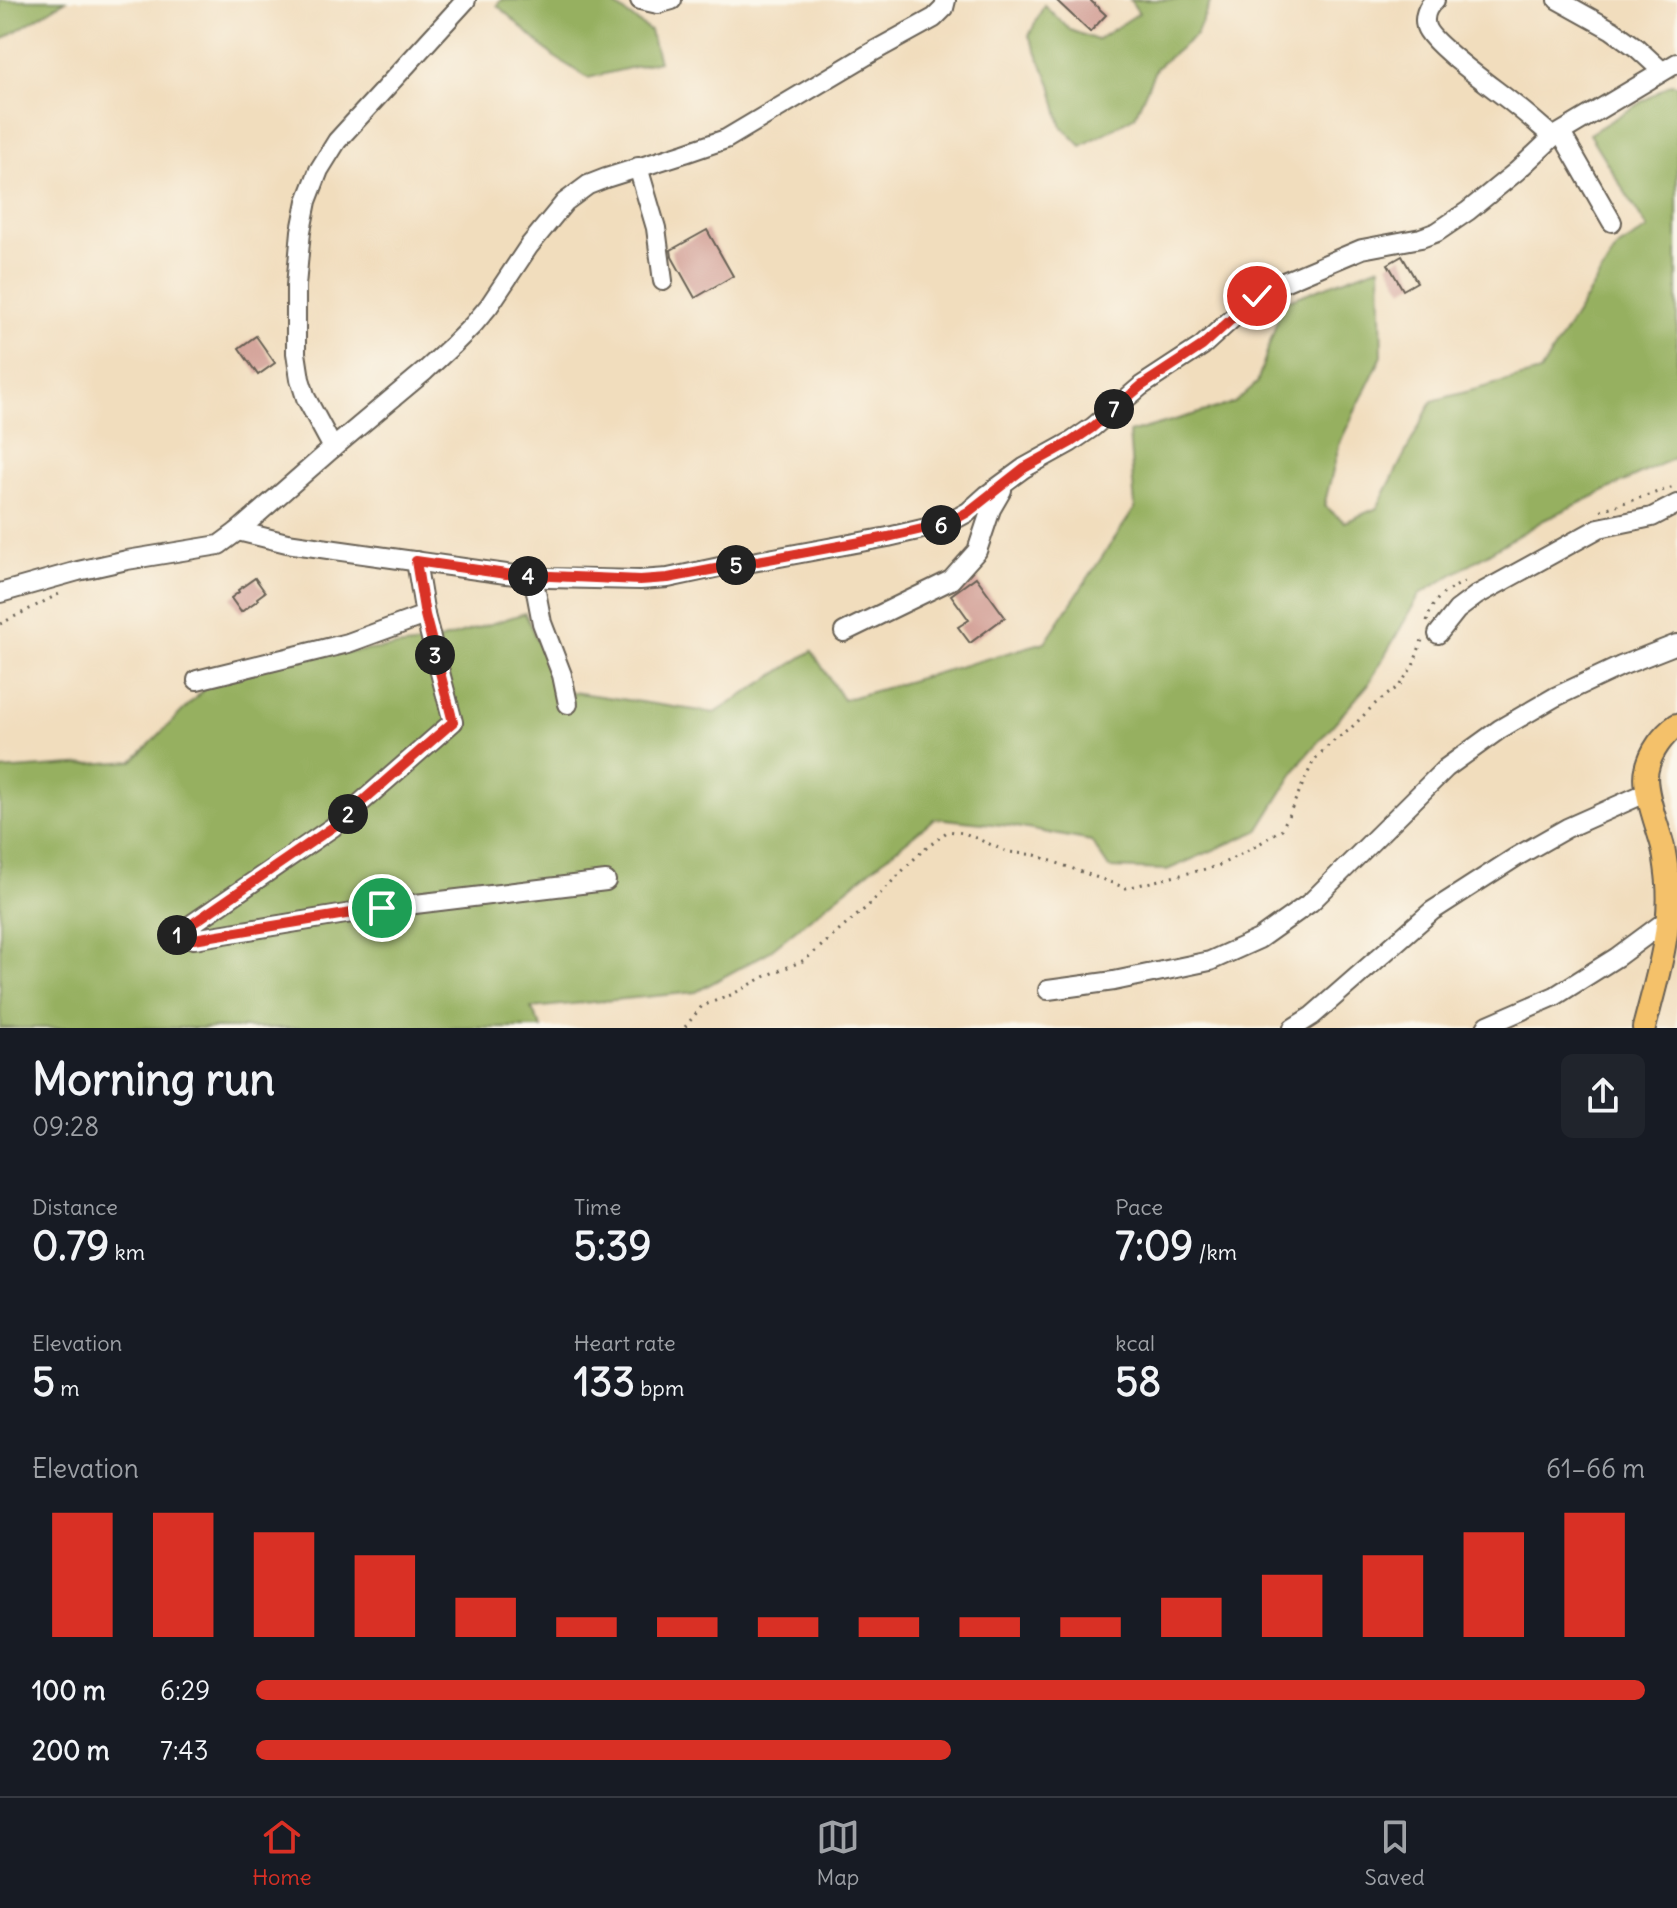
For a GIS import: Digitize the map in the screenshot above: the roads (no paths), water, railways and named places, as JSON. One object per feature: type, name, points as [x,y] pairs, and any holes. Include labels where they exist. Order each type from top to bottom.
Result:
[{"type":"main road","points":[[1644,1028],[1662,954],[1668,886],[1646,771],[1657,743],[1677,725]]},
{"type":"street","points":[[333,448],[306,398],[296,353],[297,272],[307,201],[319,170],[337,141],[466,0]]},
{"type":"street","points":[[640,0],[658,4],[672,0]]},
{"type":"street","points":[[0,593],[127,560],[219,545],[425,371],[473,325],[529,246],[565,202],[588,185],[726,139],[934,18],[944,8],[946,0]]},
{"type":"street","points":[[1435,0],[1424,17],[1427,31],[1517,107],[1557,135],[1612,222]]},
{"type":"street","points":[[238,531],[287,543],[506,574],[640,580],[668,578],[948,523],[968,512],[1007,480],[1093,427],[1141,386],[1202,346],[1257,296],[1362,249],[1437,232],[1501,185],[1557,135],[1669,67],[1558,0]]},
{"type":"street","points":[[638,167],[656,228],[663,281]]},
{"type":"street","points":[[844,632],[951,580],[977,551],[991,509],[1007,480]]},
{"type":"street","points":[[1429,630],[1477,595],[1599,528],[1652,517],[1677,504]]},
{"type":"street","points":[[416,561],[425,615],[453,722],[333,827],[176,935],[194,939],[382,908],[606,881]]},
{"type":"street","points":[[533,576],[542,623],[562,675],[568,704]]},
{"type":"street","points":[[197,680],[348,643],[425,615]]},
{"type":"street","points":[[1048,990],[1114,981],[1210,961],[1259,939],[1311,902],[1446,768],[1500,729],[1555,697],[1677,644]]},
{"type":"street","points":[[1293,1028],[1335,997],[1432,911],[1567,828],[1648,792]]},
{"type":"street","points":[[1486,1028],[1555,996],[1617,957],[1667,920]]}]
